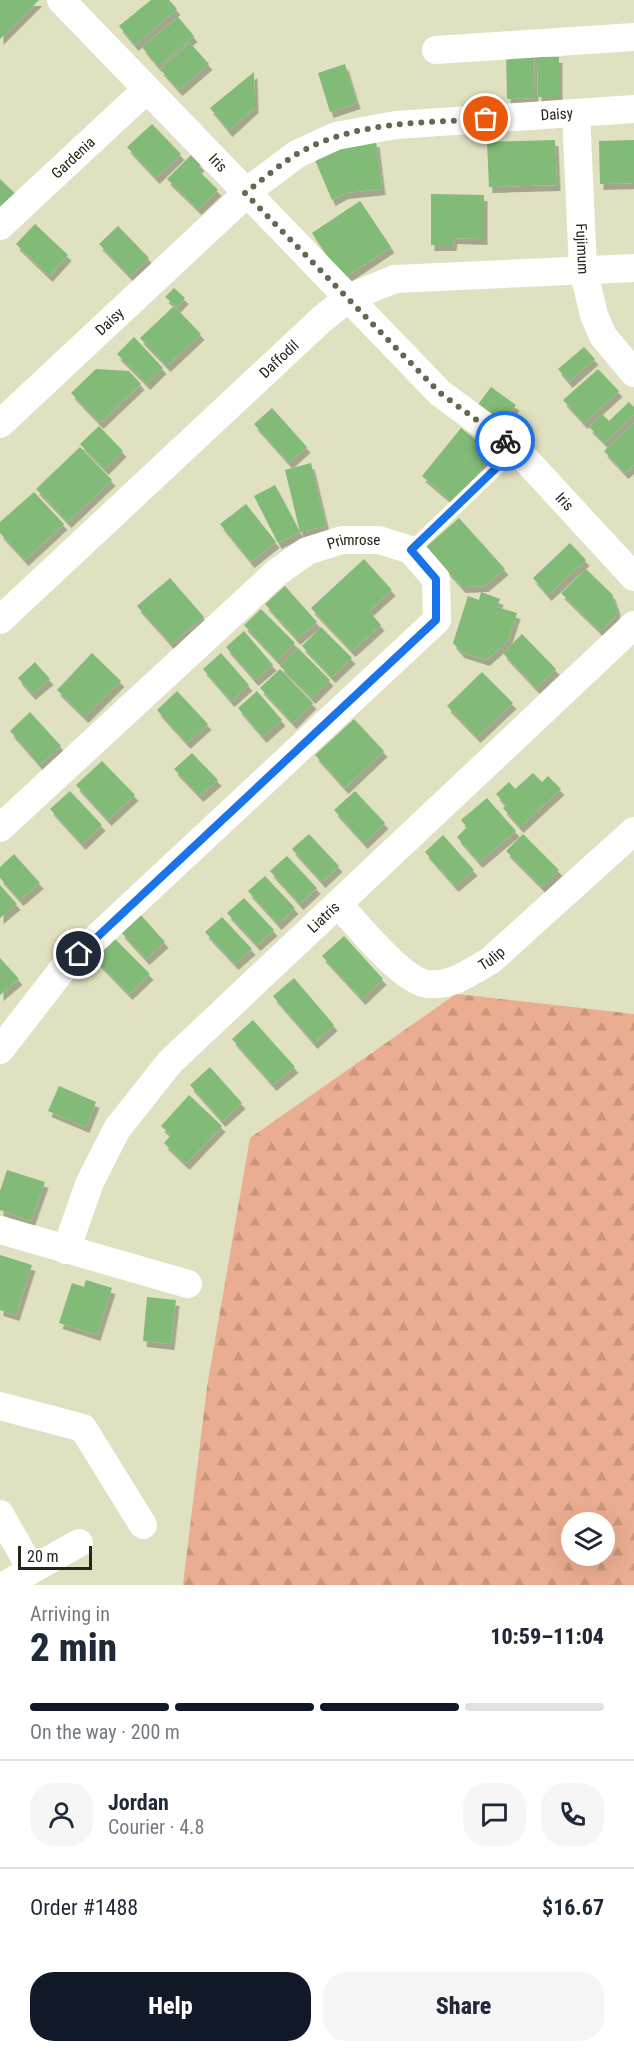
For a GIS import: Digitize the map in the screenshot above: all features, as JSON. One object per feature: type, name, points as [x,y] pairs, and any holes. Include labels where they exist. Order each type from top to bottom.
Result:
[{"type":"street","name":"Iris","points":[[60,0],[440,393],[516,449],[634,577]]},
{"type":"street","points":[[436,50],[634,37]]},
{"type":"street","name":"Gardenia","points":[[0,226],[146,90]]},
{"type":"street","name":"Daisy","points":[[0,424],[246,193],[297,154],[336,136],[396,125],[634,109]]},
{"type":"street","name":"Fujimum","points":[[576,113],[583,269],[594,315],[603,336],[634,373]]},
{"type":"street","name":"Daffodil","points":[[0,620],[322,319],[348,298],[395,279],[634,268]]},
{"type":"street","name":"Primrose","points":[[0,828],[276,573],[307,551],[342,540],[379,540],[411,550]]},
{"type":"street","points":[[0,1050],[62,970],[436,620],[436,579],[411,550]]},
{"type":"street","name":"Liatris","points":[[66,1250],[95,1171],[117,1129],[170,1062],[634,625]]},
{"type":"street","name":"Tulip","points":[[338,904],[389,958],[414,979],[427,984],[447,983],[465,976],[491,960],[634,831]]},
{"type":"street","points":[[0,1230],[188,1284]]},
{"type":"street","points":[[0,1406],[83,1428],[143,1525]]},
{"type":"street","points":[[0,1514],[31,1569]]},
{"type":"street","points":[[5,1585],[79,1543]]},
{"type":"lane","points":[[411,550],[516,449]]},
{"type":"green space","points":[[456,994],[634,1014],[634,1585],[183,1585],[207,1387],[250,1138]]},
{"type":"building","points":[[0,0],[39,0],[0,39]]},
{"type":"building","points":[[151,0],[169,0],[177,9],[135,45],[119,26]]},
{"type":"building","points":[[178,17],[194,36],[158,66],[142,47]]},
{"type":"building","points":[[190,43],[209,64],[179,90],[160,69]]},
{"type":"building","points":[[534,49],[535,98],[507,99],[506,50]]},
{"type":"building","points":[[537,57],[559,57],[559,97],[538,97]]},
{"type":"building","points":[[345,64],[357,103],[330,112],[318,73]]},
{"type":"building","points":[[254,72],[255,107],[229,131],[210,108]]},
{"type":"building","points":[[152,124],[181,154],[156,178],[127,147]]},
{"type":"building","points":[[555,140],[557,185],[489,187],[487,142]]},
{"type":"building","points":[[634,140],[634,183],[600,184],[599,141]]},
{"type":"building","points":[[376,141],[382,189],[345,193],[332,200],[315,160],[339,146]]},
{"type":"building","points":[[191,155],[201,165],[197,169],[218,190],[198,209],[167,179]]},
{"type":"building","points":[[0,179],[21,199],[0,216]]},
{"type":"building","points":[[431,194],[484,195],[484,239],[454,238],[453,245],[431,245]]},
{"type":"building","points":[[360,201],[391,247],[343,279],[312,233]]},
{"type":"building","points":[[35,224],[68,255],[49,276],[16,244]]},
{"type":"building","points":[[118,226],[149,258],[130,276],[99,244]]},
{"type":"building","points":[[174,288],[185,298],[177,307],[165,297]]},
{"type":"building","points":[[174,306],[201,334],[167,366],[140,338]]},
{"type":"building","points":[[134,337],[163,368],[147,384],[117,354]]},
{"type":"building","points":[[584,347],[595,359],[569,382],[558,369]]},
{"type":"building","points":[[96,369],[129,371],[141,384],[100,423],[71,393]]},
{"type":"building","points":[[598,369],[619,391],[584,423],[563,400]]},
{"type":"building","points":[[491,387],[516,405],[502,424],[477,406]]},
{"type":"building","points":[[629,402],[634,407],[634,415],[605,443],[589,427],[602,414],[609,421]]},
{"type":"building","points":[[272,408],[307,447],[289,463],[254,424]]},
{"type":"building","points":[[634,423],[634,465],[625,473],[604,451]]},
{"type":"building","points":[[99,426],[123,451],[105,469],[80,444]]},
{"type":"building","points":[[461,428],[494,454],[454,503],[422,476]]},
{"type":"building","points":[[80,447],[112,480],[68,522],[36,489]]},
{"type":"building","points":[[311,463],[326,526],[300,532],[285,470]]},
{"type":"building","points":[[275,485],[300,532],[278,543],[254,496]]},
{"type":"building","points":[[34,492],[64,524],[25,560],[0,533],[0,522]]},
{"type":"building","points":[[246,504],[276,542],[251,562],[220,524]]},
{"type":"building","points":[[459,518],[505,569],[485,586],[462,587],[426,547]]},
{"type":"building","points":[[570,543],[586,560],[548,595],[533,578]]},
{"type":"building","points":[[364,559],[392,590],[369,611],[381,625],[352,651],[311,608]]},
{"type":"building","points":[[586,569],[612,594],[617,610],[615,617],[600,631],[561,593]]},
{"type":"building","points":[[170,578],[204,617],[171,644],[137,606]]},
{"type":"building","points":[[285,586],[317,622],[297,639],[265,604]]},
{"type":"building","points":[[481,592],[500,599],[497,607],[517,613],[508,641],[486,660],[461,652],[453,643],[468,596],[479,600]]},
{"type":"building","points":[[261,609],[295,643],[277,660],[244,625]]},
{"type":"building","points":[[321,627],[352,658],[332,677],[302,646]]},
{"type":"building","points":[[244,631],[273,665],[255,680],[226,647]]},
{"type":"building","points":[[522,634],[556,669],[536,688],[503,653]]},
{"type":"building","points":[[298,648],[330,680],[312,698],[280,666]]},
{"type":"building","points":[[92,653],[121,681],[85,717],[57,690]]},
{"type":"building","points":[[221,653],[249,685],[231,701],[203,669]]},
{"type":"building","points":[[35,662],[50,679],[32,694],[18,678]]},
{"type":"building","points":[[280,669],[313,703],[293,723],[260,688]]},
{"type":"building","points":[[482,672],[513,703],[477,737],[447,706]]},
{"type":"building","points":[[177,691],[208,724],[187,743],[157,710]]},
{"type":"building","points":[[257,691],[282,720],[263,737],[238,708]]},
{"type":"building","points":[[30,712],[61,746],[40,765],[10,731]]},
{"type":"building","points":[[354,719],[384,751],[345,788],[315,755]]},
{"type":"building","points":[[192,753],[218,780],[200,796],[174,769]]},
{"type":"building","points":[[102,761],[135,795],[108,820],[76,785]]},
{"type":"building","points":[[533,773],[542,782],[548,776],[561,789],[520,827],[503,808],[506,805],[496,794],[509,782],[515,789]]},
{"type":"building","points":[[70,791],[102,825],[82,844],[50,809]]},
{"type":"building","points":[[355,791],[385,823],[364,843],[334,810]]},
{"type":"building","points":[[487,798],[516,831],[479,862],[457,837],[467,827],[461,820]]},
{"type":"building","points":[[309,834],[339,866],[322,882],[292,849]]},
{"type":"building","points":[[523,834],[559,870],[542,887],[506,851]]},
{"type":"building","points":[[443,835],[474,870],[455,886],[425,852]]},
{"type":"building","points":[[14,854],[40,883],[20,900],[0,878],[0,867]]},
{"type":"building","points":[[287,856],[317,888],[300,904],[270,871]]},
{"type":"building","points":[[265,876],[295,908],[278,924],[248,891]]},
{"type":"building","points":[[0,885],[17,904],[0,918]]},
{"type":"building","points":[[244,898],[274,930],[257,945],[227,913]]},
{"type":"building","points":[[140,914],[165,942],[146,959],[121,932]]},
{"type":"building","points":[[222,917],[252,949],[235,964],[205,932]]},
{"type":"building","points":[[112,936],[150,974],[129,994],[92,956]]},
{"type":"building","points":[[344,936],[383,979],[362,999],[322,956]]},
{"type":"building","points":[[0,958],[19,979],[0,995]]},
{"type":"building","points":[[294,978],[334,1025],[314,1043],[273,996]]},
{"type":"building","points":[[253,1020],[295,1067],[273,1085],[232,1039]]},
{"type":"building","points":[[210,1067],[242,1103],[222,1121],[190,1085]]},
{"type":"building","points":[[59,1086],[96,1102],[86,1127],[48,1111]]},
{"type":"building","points":[[189,1095],[222,1126],[186,1164],[164,1143],[171,1135],[161,1126]]},
{"type":"building","points":[[7,1170],[45,1182],[31,1221],[0,1210],[0,1191]]},
{"type":"building","points":[[0,1255],[32,1265],[16,1315],[0,1310]]},
{"type":"building","points":[[86,1280],[112,1288],[97,1335],[59,1323],[72,1283],[84,1287]]},
{"type":"building","points":[[147,1297],[176,1300],[171,1344],[143,1341]]},
{"type":"way so far","points":[[486,119],[396,125],[336,136],[297,154],[245,193],[440,393],[505,441]]},
{"type":"route","points":[[79,954],[436,620],[436,579],[411,550],[516,449],[505,441]]}]
